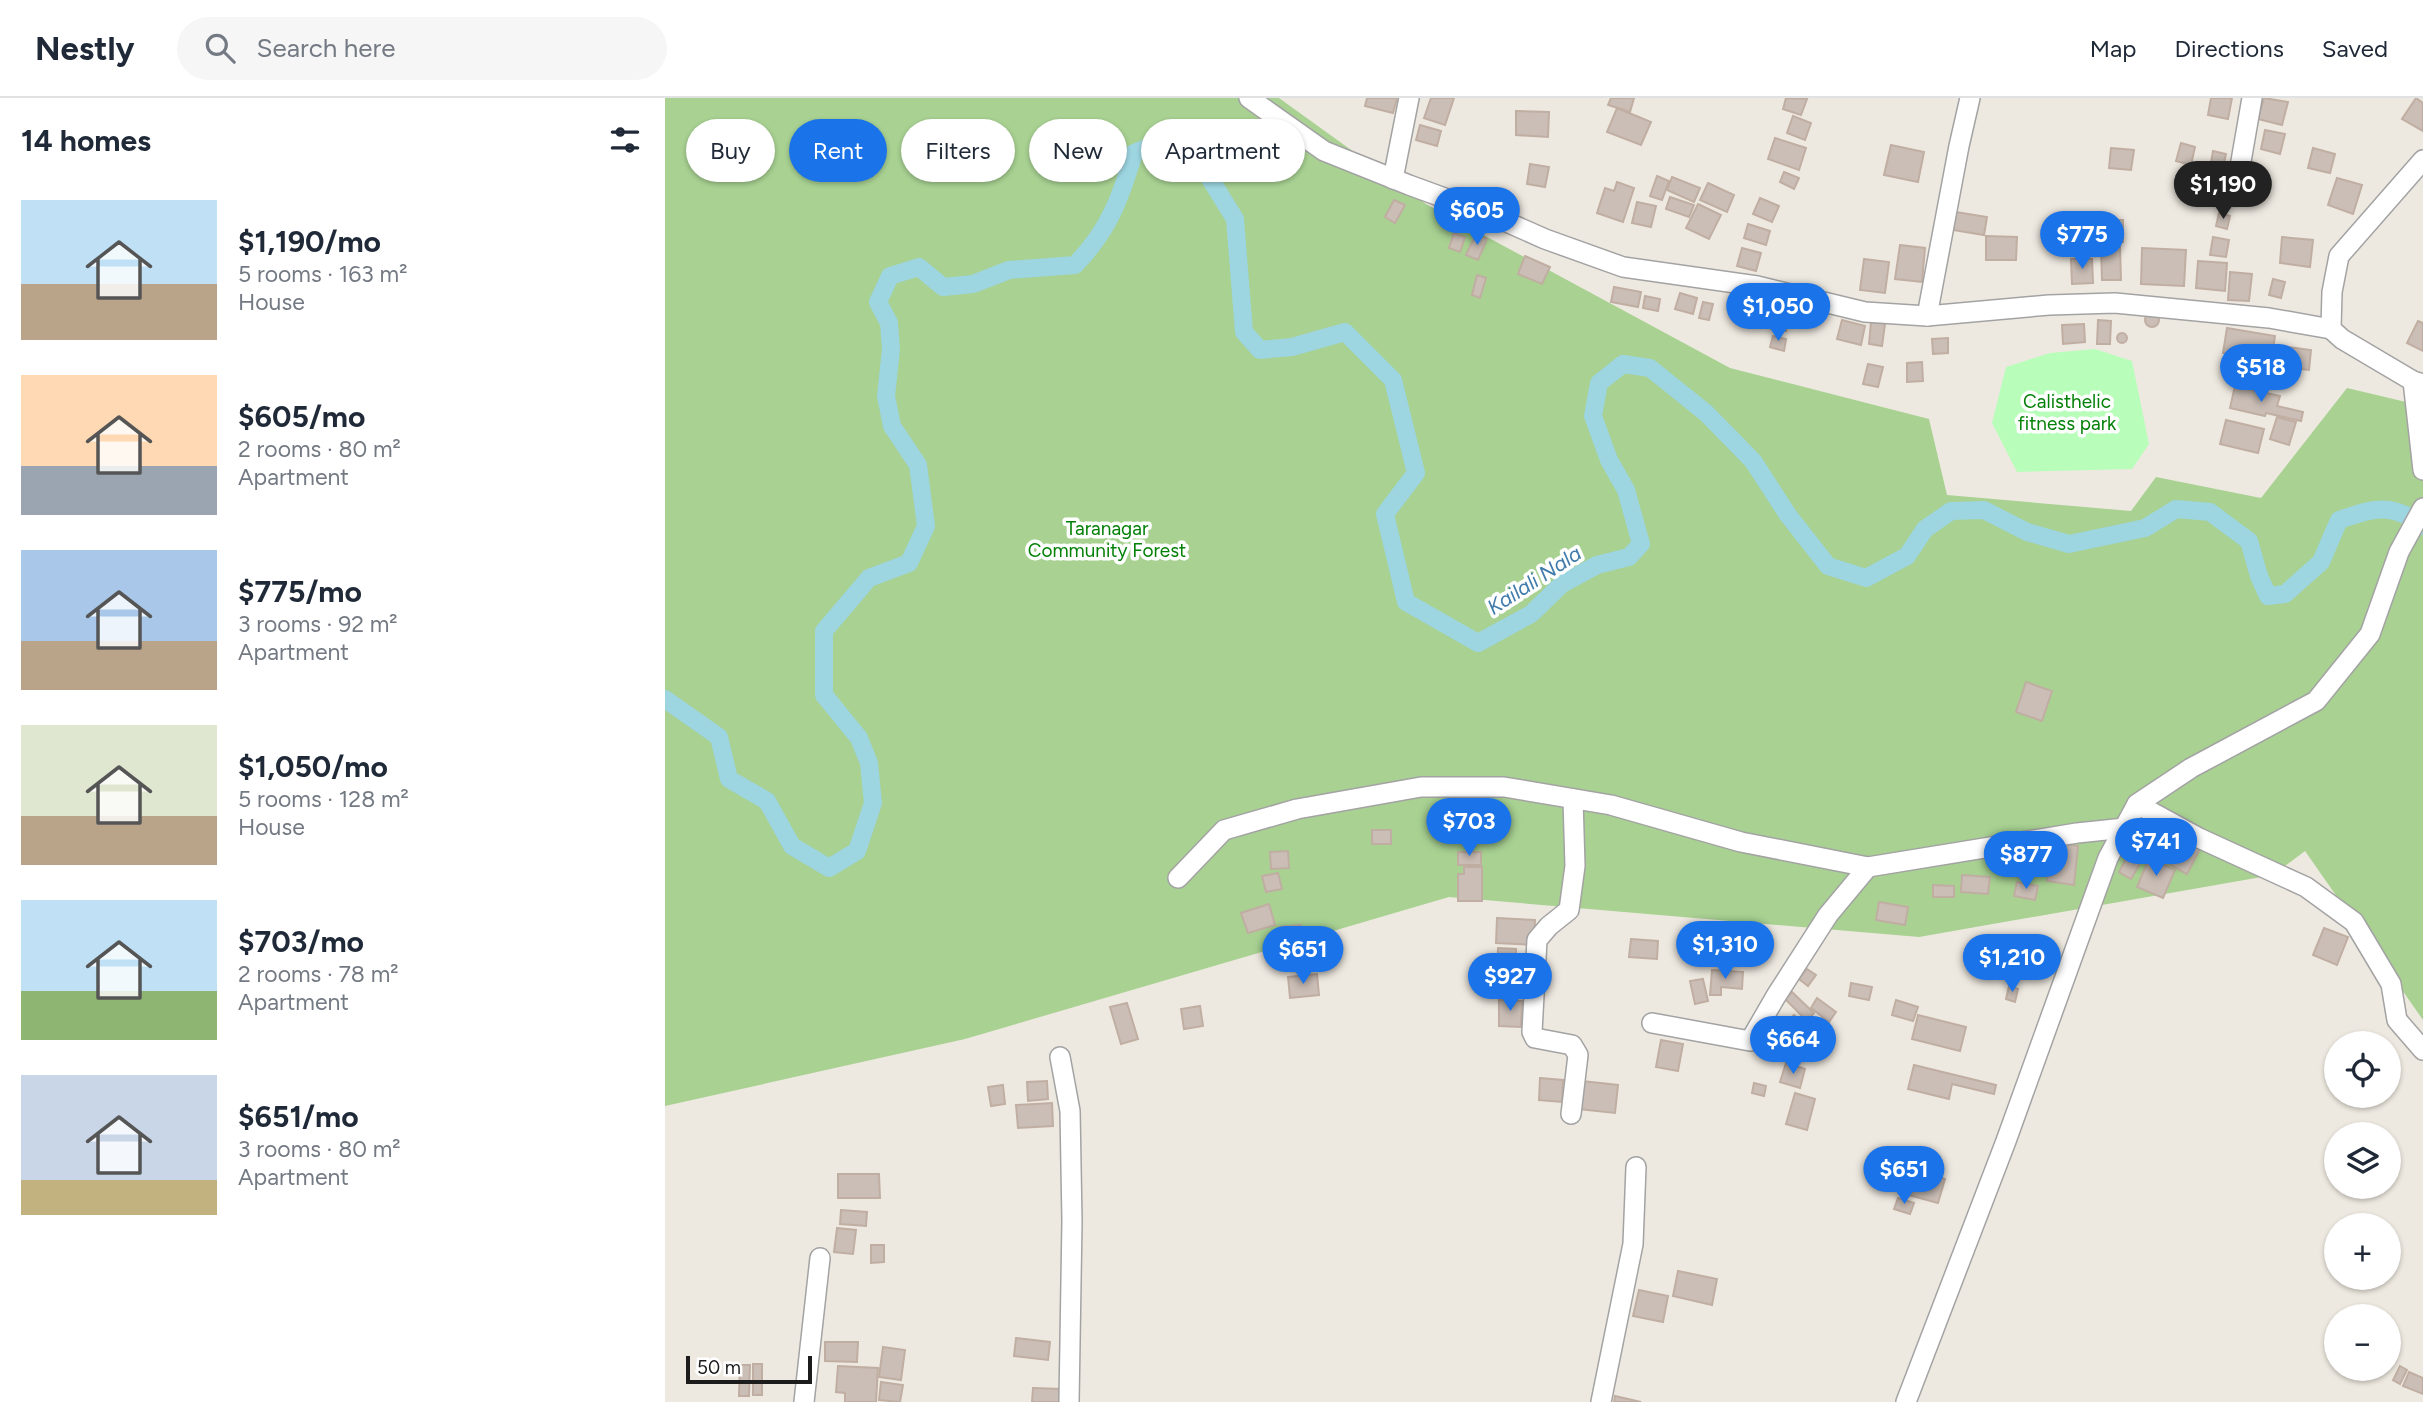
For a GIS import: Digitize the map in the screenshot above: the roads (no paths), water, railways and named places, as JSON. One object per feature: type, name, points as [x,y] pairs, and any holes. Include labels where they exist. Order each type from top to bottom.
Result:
[{"type":"street","points":[[1249,98],[1324,151],[1545,239],[1623,267],[1757,286],[1865,312],[1927,316],[2049,304],[2115,303],[2269,318],[2331,329],[2342,339],[2418,383],[2423,470]]},
{"type":"street","points":[[1394,179],[1409,98]]},
{"type":"street","points":[[1927,316],[1970,98]]},
{"type":"street","points":[[2240,167],[2252,98]]},
{"type":"street","points":[[2331,329],[2332,292],[2339,256],[2423,160]]},
{"type":"street","points":[[1906,1402],[2006,1141],[2108,858],[2137,804],[2191,768],[2316,701],[2369,634],[2399,552],[2423,508]]},
{"type":"street","points":[[1178,878],[1224,830],[1297,809],[1421,787],[1504,788],[1611,805],[1741,842],[1868,867],[2077,833],[2125,828]]},
{"type":"street","points":[[1571,1114],[1578,1055],[1572,1045],[1535,1038],[1532,1032],[1537,940],[1569,910],[1575,866],[1573,799]]},
{"type":"street","points":[[2137,804],[2199,838],[2306,887],[2354,922],[2391,985],[2397,1020],[2423,1050]]},
{"type":"street","points":[[1652,1023],[1750,1041],[1828,915],[1868,867]]},
{"type":"street","points":[[1060,1057],[1070,1111],[1072,1222],[1069,1402]]},
{"type":"street","points":[[1601,1402],[1633,1244],[1636,1167]]},
{"type":"street","points":[[804,1402],[820,1258]]},
{"type":"waterway","name":"Kailali Nala","points":[[665,699],[719,737],[729,779],[767,801],[792,846],[829,868],[857,851],[873,803],[869,763],[859,738],[824,695],[824,631],[869,578],[909,563],[926,526],[918,465],[892,426],[886,396],[891,349],[889,323],[878,302],[890,276],[919,267],[943,287],[973,284],[1009,270],[1075,265],[1097,239],[1112,213],[1134,153],[1158,143],[1183,153],[1209,177],[1235,219],[1244,332],[1260,350],[1292,347],[1345,332],[1393,380],[1416,473],[1385,514],[1406,602],[1478,643],[1531,614],[1562,584],[1597,565],[1629,557],[1641,544],[1626,490],[1609,460],[1593,416],[1599,383],[1623,364],[1650,368],[1706,413],[1753,461],[1788,515],[1828,566],[1866,578],[1907,556],[1925,529],[1951,511],[1984,510],[2027,532],[2069,544],[2145,528],[2176,509],[2210,512],[2249,541],[2268,596],[2285,594],[2321,562],[2339,520],[2373,510],[2392,510],[2423,526]]},
{"type":"park label","name":"Calisthelic fitness park","points":[[2067,412]]},
{"type":"park label","name":"Taranagar Community Forest","points":[[1107,539]]}]
